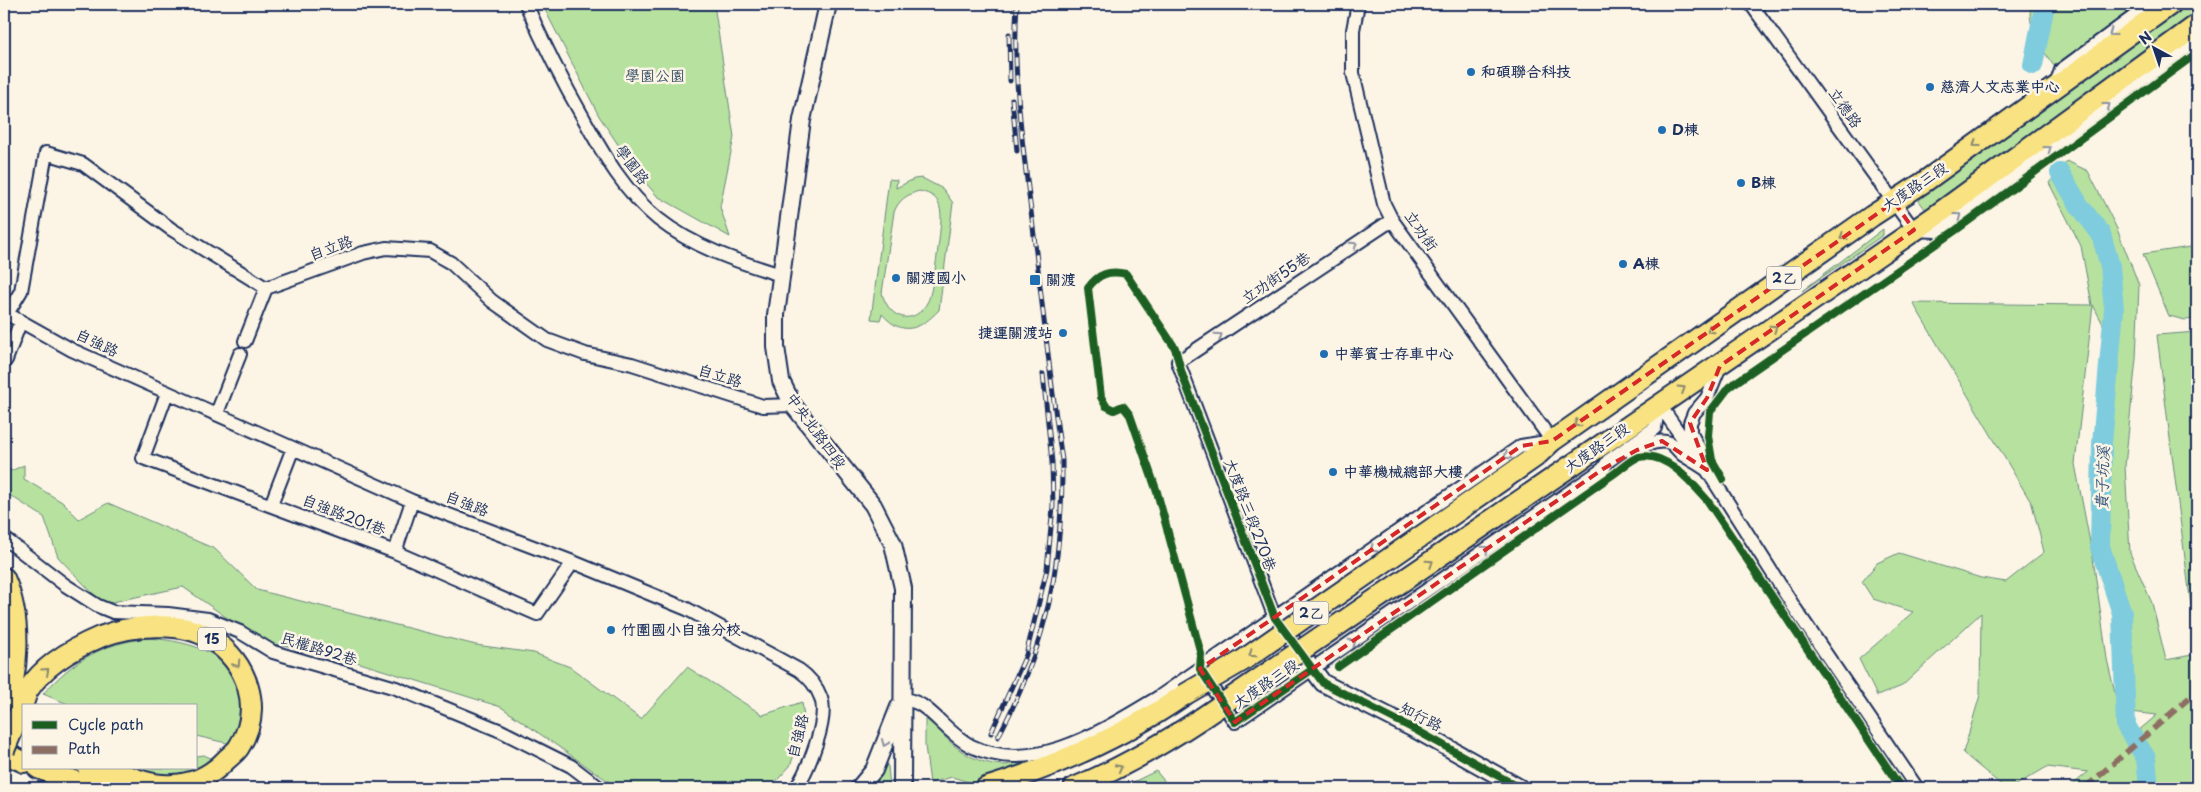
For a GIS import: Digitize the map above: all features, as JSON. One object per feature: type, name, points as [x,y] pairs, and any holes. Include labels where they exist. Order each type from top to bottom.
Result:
[{"type":"main road","name":"2乙","points":[[2056,85],[2070,78],[2171,4]]},
{"type":"main road","name":"2乙","points":[[2067,127],[2197,25]]},
{"type":"main road","name":"大度路三段","points":[[986,788],[1030,775],[1093,749],[1147,720],[1184,695],[1242,661],[1535,457],[1552,441],[1924,182],[2056,85]]},
{"type":"main road","name":"大度路三段","points":[[1074,788],[1105,775],[1156,748],[1202,718],[1659,404],[1720,366],[1914,230],[2026,157],[2067,127]]},
{"type":"main road","name":"15","points":[[4,578],[14,611],[17,642],[4,752]]},
{"type":"main road","name":"15","points":[[10,713],[44,672],[76,647],[116,631],[148,627],[181,628],[210,638],[236,660],[251,690],[250,720],[239,747],[219,767],[201,780],[172,786],[148,783],[112,770]]},
{"type":"main road","points":[[4,731],[22,739]]},
{"type":"main road","points":[[4,752],[22,761]]},
{"type":"main road","points":[[43,770],[92,788]]},
{"type":"main road","points":[[92,770],[116,782],[135,788]]},
{"type":"street","name":"學園路","points":[[526,4],[551,61],[619,179],[658,219],[683,236],[724,256],[781,276]]},
{"type":"street","name":"中央北路四段","points":[[828,4],[802,120],[776,315],[776,347],[781,381],[793,405],[873,505],[893,544],[903,588],[902,788]]},
{"type":"street","name":"立功街","points":[[1358,4],[1353,30],[1353,73],[1384,204],[1392,220],[1552,441]]},
{"type":"street","name":"立德路","points":[[1751,4],[1914,230]]},
{"type":"street","points":[[2056,85],[2061,70],[2151,4]]},
{"type":"street","points":[[2067,127],[2197,39]]},
{"type":"street","points":[[5,313],[21,291],[46,153],[83,164],[171,229],[266,288],[245,341]]},
{"type":"street","name":"立功街55巷","points":[[1178,362],[1392,220]]},
{"type":"street","name":"自立路","points":[[266,288],[363,253],[386,248],[414,249],[430,252],[451,263],[492,301],[523,325],[547,340],[585,354],[632,364],[763,406],[793,405]]},
{"type":"street","name":"自強路","points":[[5,313],[20,323],[72,350],[167,393],[412,501],[573,562],[686,609],[772,654],[806,676],[822,700],[821,726],[812,756],[796,788]]},
{"type":"street","points":[[6,360],[20,323]]},
{"type":"street","points":[[217,414],[240,354]]},
{"type":"street","name":"大度路三段270巷","points":[[1178,362],[1275,618],[1313,670]]},
{"type":"street","points":[[1720,366],[1707,398],[1694,413],[1690,422],[1690,432],[1702,454],[1707,470],[1794,607],[1917,788]]},
{"type":"street","name":"自強路201巷","points":[[167,393],[142,458],[395,552],[536,614],[573,562]]},
{"type":"street","points":[[1659,404],[1692,450],[1693,459]]},
{"type":"street","points":[[1602,469],[1608,461],[1655,428],[1659,404]]},
{"type":"street","name":"大度路三段","points":[[903,698],[921,705],[953,735],[993,755],[1009,757],[1068,746],[1110,726],[1159,697],[1521,446],[1552,441]]},
{"type":"street","points":[[1602,469],[1612,467],[1650,443],[1662,441],[1672,445],[1683,455],[1693,459],[1707,470]]},
{"type":"street","points":[[271,505],[293,448]]},
{"type":"street","name":"大度路三段","points":[[1200,669],[1235,722],[1602,469]]},
{"type":"street","points":[[395,552],[412,501]]},
{"type":"street","name":"民權路92巷","points":[[4,538],[65,585],[113,612],[168,614],[208,619],[240,632],[273,652],[396,688],[501,731],[571,766],[600,788]]},
{"type":"street","name":"知行路","points":[[1313,670],[1323,682],[1451,748],[1520,788]]},
{"type":"street","points":[[859,788],[874,770],[903,698]]},
{"type":"highlighted area","points":[[1894,202],[1914,230],[1720,366],[1707,398],[1690,423],[1707,470],[1662,441],[1637,450],[1603,469],[1235,722],[1200,669],[1521,446],[1552,441]]},
{"type":"green space","name":"學園公園","points":[[542,4],[714,4],[734,137],[720,207],[730,237],[657,196],[635,170],[599,116]]},
{"type":"green space","points":[[2032,4],[2139,4],[2054,66],[2040,45],[2033,28],[2030,12]]},
{"type":"green space","points":[[2186,4],[2197,4],[2197,14],[1926,210],[1919,201],[1921,198]]},
{"type":"green space","points":[[2067,161],[2088,171],[2117,229],[2139,285],[2136,359],[2125,466],[2130,553],[2152,603],[2166,660],[2197,654],[2197,788],[2069,788],[2088,772],[2047,767],[2011,788],[2005,788],[1963,753],[1980,695],[1981,613],[1902,686],[1877,696],[1859,659],[1913,612],[1873,599],[1862,582],[1877,563],[1899,553],[1981,578],[2006,582],[2044,552],[2032,504],[1913,303],[2092,305],[2081,246],[2049,183]],"holes":[[[2093,305],[2118,353],[2106,442],[2108,540],[2124,603],[2131,712],[2157,715],[2126,741],[2107,659],[2093,558],[2075,464]]]},
{"type":"green space","points":[[922,178],[943,189],[953,203],[939,310],[918,326],[904,328],[889,321],[882,314],[880,320],[871,319],[889,179],[897,180],[896,188],[914,179]],"holes":[[[919,191],[930,195],[938,202],[941,224],[928,301],[916,315],[903,317],[890,309],[882,293],[894,212],[904,198]]]},
{"type":"green space","points":[[1883,229],[1883,235],[1802,291]]},
{"type":"green space","points":[[2197,246],[2197,319],[2185,320],[2169,316],[2143,254]]},
{"type":"green space","points":[[2197,332],[2197,654],[2157,335]]},
{"type":"green space","points":[[4,464],[11,471],[24,465],[24,479],[62,502],[79,519],[108,503],[215,549],[257,590],[476,645],[534,653],[570,667],[641,719],[687,667],[763,715],[802,702],[805,726],[790,766],[770,788],[618,788],[501,707],[315,649],[263,643],[183,587],[103,604],[58,557],[44,517],[11,496],[4,496]]},
{"type":"green space","points":[[148,638],[181,643],[197,647],[224,663],[233,674],[240,689],[242,707],[240,721],[231,744],[198,736],[198,704],[68,704],[43,694],[78,662],[103,649]]},
{"type":"green space","points":[[925,713],[949,741],[978,760],[1003,765],[1029,763],[972,783],[952,777],[930,783],[925,746]]},
{"type":"green space","points":[[204,755],[215,760],[198,770],[198,756]]},
{"type":"green space","points":[[886,765],[888,766],[890,787],[869,788]]},
{"type":"green space","points":[[136,770],[197,770],[190,774],[162,777]]},
{"type":"green space","points":[[1156,771],[1170,788],[1121,788]]},
{"type":"waterway","name":"貴子坑溪","points":[[2033,65],[2045,4]]},
{"type":"waterway","name":"貴子坑溪","points":[[2060,173],[2079,205],[2101,234],[2110,266],[2114,309],[2102,444],[2100,547],[2122,613],[2126,726],[2146,758],[2149,788]]},
{"type":"railway","points":[[998,737],[1029,670],[1040,637],[1055,570],[1062,498],[1062,460],[1019,112],[1016,58],[1017,4]]},
{"type":"railway","points":[[1009,34],[1010,81]]},
{"type":"railway","points":[[1012,99],[1017,151]]},
{"type":"railway","points":[[991,733],[1026,655],[1047,569],[1053,506],[1052,462],[1043,374]]},
{"type":"marked path","points":[[2085,788],[2197,691]]},
{"type":"cycle path","points":[[1723,479],[1712,460],[1708,436],[1710,412],[1729,387],[1956,230],[2197,53]]},
{"type":"cycle path","points":[[1313,669],[1235,722],[1200,669],[1201,654],[1157,492],[1130,415],[1123,406],[1114,410],[1106,406],[1101,397],[1088,288],[1100,276],[1109,273],[1126,274],[1175,348],[1182,374],[1275,618],[1320,679],[1323,683],[1416,730],[1520,788]]},
{"type":"cycle path","points":[[1338,667],[1630,462],[1639,457],[1649,456],[1668,463],[1678,470],[1707,500],[1901,788]]},
{"type":"place","name":"和碩聯合科技","points":[[1471,72]]},
{"type":"place","name":"慈濟人文志業中心","points":[[1930,87]]},
{"type":"place","name":"D棟","points":[[1662,130]]},
{"type":"place","name":"B棟","points":[[1741,183]]},
{"type":"place","name":"A棟","points":[[1623,264]]},
{"type":"place","name":"關渡國小","points":[[896,278]]},
{"type":"place","name":"關渡","points":[[1035,280]]},
{"type":"place","name":"捷運關渡站","points":[[1063,333]]},
{"type":"place","name":"中華賓士存車中心","points":[[1324,354]]},
{"type":"place","name":"中華機械總部大樓","points":[[1333,472]]},
{"type":"place","name":"竹圍國小自強分校","points":[[611,630]]}]
